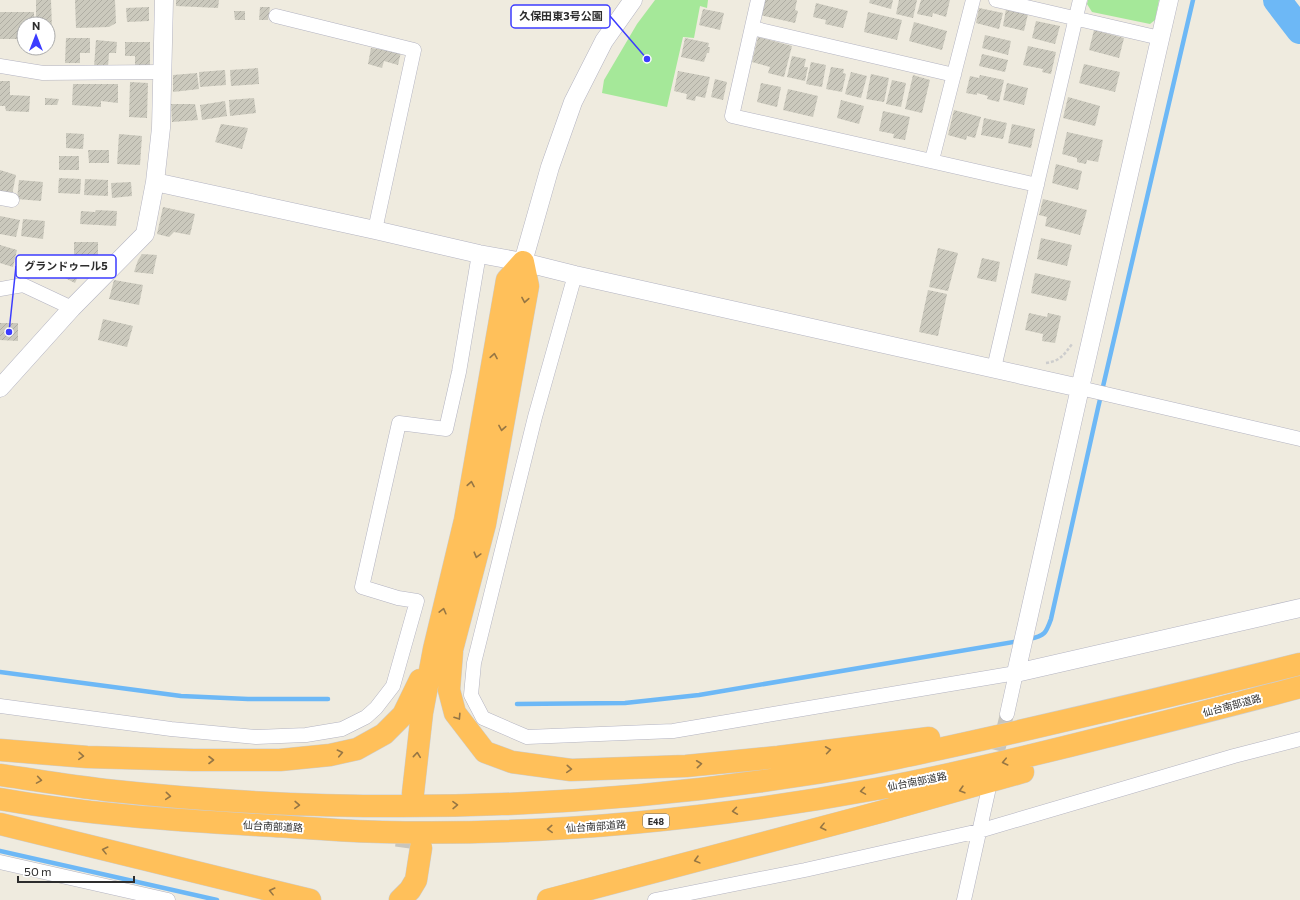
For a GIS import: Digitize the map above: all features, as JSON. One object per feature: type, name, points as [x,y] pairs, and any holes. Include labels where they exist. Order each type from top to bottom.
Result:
[{"type":"highway","points":[[420,794],[422,713],[443,650],[507,280],[523,262]]},
{"type":"highway","points":[[443,650],[449,690],[455,713],[485,752],[512,762],[571,770],[686,766],[778,757],[875,744],[1035,727]]},
{"type":"highway","points":[[0,750],[87,757],[280,760],[330,755],[357,750],[384,734],[403,715],[416,689],[443,650]]},
{"type":"highway","points":[[0,775],[101,790],[198,799],[293,805],[384,807],[503,805],[613,798],[707,789],[799,776],[878,762],[1035,727],[1300,664]]},
{"type":"highway","name":"仙台南部道路","points":[[0,799],[99,813],[200,822],[381,832],[498,832],[594,827],[675,819],[874,790],[1028,757],[1300,687]]},
{"type":"highway","points":[[548,900],[1033,770],[1226,707]]},
{"type":"highway","points":[[0,824],[310,900]]},
{"type":"highway","points":[[408,897],[407,872],[414,848]]},
{"type":"street","points":[[0,388],[72,308],[145,234],[155,182],[161,128],[161,72],[164,0]]},
{"type":"street","points":[[523,262],[550,167],[573,102],[604,41],[633,0]]},
{"type":"street","points":[[758,0],[732,116],[932,160],[1037,185]]},
{"type":"street","points":[[932,160],[973,0]]},
{"type":"street","points":[[996,0],[1160,38]]},
{"type":"street","points":[[994,368],[1080,0]]},
{"type":"street","points":[[1007,714],[1086,389],[1120,215],[1169,0]]},
{"type":"street","points":[[276,16],[414,50],[375,230]]},
{"type":"street","points":[[752,28],[954,75]]},
{"type":"street","points":[[0,66],[43,73],[161,72]]},
{"type":"street","points":[[155,182],[479,254],[523,262],[994,368],[1300,439]]},
{"type":"street","points":[[0,706],[171,729],[256,737],[306,735],[342,730],[366,717],[376,708],[393,686],[413,618],[416,601],[362,587],[399,422],[446,429],[459,372],[479,254]]},
{"type":"street","points":[[576,275],[535,417],[474,663],[471,695],[483,718],[527,737],[673,731],[1016,673],[1300,608]]},
{"type":"street","points":[[0,289],[24,286],[72,308]]},
{"type":"street","points":[[655,900],[813,868],[979,831],[1234,756],[1300,740]]},
{"type":"street","points":[[964,900],[988,792]]},
{"type":"street","points":[[0,862],[168,900]]},
{"type":"path","points":[[1044,363],[1056,361],[1065,354],[1075,340]]},
{"type":"green space","points":[[655,0],[708,0],[707,8],[700,6],[694,38],[683,37],[667,107],[602,93],[604,80],[637,24]]},
{"type":"green space","points":[[1088,0],[1159,0],[1155,20],[1150,24],[1092,12],[1087,4]]},
{"type":"building","points":[[36,0],[51,0],[52,16],[36,16]]},
{"type":"building","points":[[75,0],[115,0],[116,23],[109,27],[76,28]]},
{"type":"building","points":[[176,0],[219,0],[218,8],[176,6]]},
{"type":"building","points":[[764,0],[797,0],[795,10],[798,11],[795,23],[760,15]]},
{"type":"building","points":[[870,0],[893,0],[891,9],[869,3]]},
{"type":"building","points":[[899,0],[917,0],[913,18],[896,14]]},
{"type":"building","points":[[921,0],[950,0],[946,17],[933,13],[932,17],[917,14]]},
{"type":"building","points":[[816,3],[848,11],[843,28],[825,24],[826,20],[813,17]]},
{"type":"building","points":[[149,7],[149,21],[127,22],[126,8]]},
{"type":"building","points":[[260,7],[270,7],[268,20],[259,20]]},
{"type":"building","points":[[979,8],[1003,13],[999,29],[976,23]]},
{"type":"building","points":[[703,9],[724,13],[720,30],[699,25]]},
{"type":"building","points":[[1006,9],[1028,14],[1024,31],[1003,26]]},
{"type":"building","points":[[234,11],[245,11],[245,20],[235,20]]},
{"type":"building","points":[[0,12],[34,12],[34,16],[16,16],[16,39],[0,39]]},
{"type":"building","points":[[868,12],[902,20],[897,40],[864,32]]},
{"type":"building","points":[[1036,21],[1060,26],[1055,44],[1032,38]]},
{"type":"building","points":[[914,22],[947,31],[942,50],[909,41]]},
{"type":"building","points":[[1094,30],[1124,38],[1119,58],[1089,50]]},
{"type":"building","points":[[985,35],[1011,41],[1008,55],[982,48]]},
{"type":"building","points":[[758,37],[792,46],[784,77],[768,73],[770,67],[752,62]]},
{"type":"building","points":[[66,38],[90,38],[90,53],[80,53],[80,63],[65,63]]},
{"type":"building","points":[[685,38],[709,43],[709,53],[707,53],[704,62],[681,57]]},
{"type":"building","points":[[96,40],[117,42],[116,53],[109,53],[108,67],[94,67]]},
{"type":"building","points":[[125,42],[150,42],[150,68],[135,68],[135,56],[125,56]]},
{"type":"building","points":[[1028,46],[1056,52],[1051,74],[1042,72],[1043,69],[1023,65]]},
{"type":"building","points":[[371,48],[401,52],[398,65],[384,61],[382,68],[368,64]]},
{"type":"building","points":[[982,54],[1008,60],[1005,72],[979,66]]},
{"type":"building","points":[[792,56],[806,59],[804,67],[808,67],[805,81],[787,77]]},
{"type":"building","points":[[811,62],[826,65],[822,87],[806,84]]},
{"type":"building","points":[[1084,64],[1120,72],[1115,92],[1079,83]]},
{"type":"building","points":[[831,67],[844,69],[843,73],[846,74],[842,92],[826,89]]},
{"type":"building","points":[[258,68],[259,84],[231,86],[230,70]]},
{"type":"building","points":[[225,70],[226,85],[200,87],[199,72]]},
{"type":"building","points":[[678,71],[710,77],[705,98],[696,96],[695,101],[686,99],[687,94],[674,91]]},
{"type":"building","points":[[851,72],[867,76],[861,98],[845,94]]},
{"type":"building","points":[[197,73],[199,89],[173,92],[173,75]]},
{"type":"building","points":[[871,74],[889,78],[884,102],[866,99]]},
{"type":"building","points":[[913,75],[930,80],[922,113],[905,109]]},
{"type":"building","points":[[980,75],[1004,80],[999,102],[987,99],[988,96],[977,93],[977,95],[966,93],[970,76],[979,78]]},
{"type":"building","points":[[715,79],[727,82],[723,100],[711,97]]},
{"type":"building","points":[[892,80],[906,83],[901,107],[886,104]]},
{"type":"building","points":[[0,81],[10,81],[10,95],[30,96],[29,112],[6,111],[5,106],[0,106]]},
{"type":"building","points":[[130,82],[148,83],[147,118],[129,117]]},
{"type":"building","points":[[761,83],[781,87],[777,107],[757,102]]},
{"type":"building","points":[[1007,83],[1028,88],[1024,105],[1003,100]]},
{"type":"building","points":[[73,84],[118,84],[118,103],[101,101],[101,107],[72,105]]},
{"type":"building","points":[[788,89],[818,96],[813,117],[783,110]]},
{"type":"building","points":[[1068,97],[1100,106],[1095,126],[1063,118]]},
{"type":"building","points":[[45,98],[59,99],[57,105],[45,105]]},
{"type":"building","points":[[254,98],[256,113],[230,116],[229,100]]},
{"type":"building","points":[[841,100],[864,106],[859,124],[837,118]]},
{"type":"building","points":[[225,101],[227,116],[202,120],[200,105]]},
{"type":"building","points":[[171,104],[195,104],[198,120],[172,122]]},
{"type":"building","points":[[954,110],[981,117],[975,138],[967,136],[966,140],[948,135]]},
{"type":"building","points":[[883,111],[910,117],[905,140],[893,138],[894,134],[879,131]]},
{"type":"building","points":[[984,118],[1007,123],[1003,139],[981,135]]},
{"type":"building","points":[[221,124],[248,128],[242,149],[215,142]]},
{"type":"building","points":[[1012,124],[1035,129],[1031,148],[1008,143]]},
{"type":"building","points":[[1067,132],[1103,140],[1098,162],[1087,160],[1086,164],[1077,162],[1077,158],[1062,154]]},
{"type":"building","points":[[66,133],[84,134],[83,149],[66,148]]},
{"type":"building","points":[[119,134],[142,136],[140,165],[117,164]]},
{"type":"building","points":[[88,150],[109,150],[109,163],[89,163]]},
{"type":"building","points":[[59,156],[79,156],[79,170],[59,170]]},
{"type":"building","points":[[1056,164],[1082,171],[1078,190],[1052,183]]},
{"type":"building","points":[[0,170],[16,175],[12,195],[0,191]]},
{"type":"building","points":[[59,178],[81,179],[80,194],[58,193]]},
{"type":"building","points":[[85,179],[108,180],[108,196],[84,195]]},
{"type":"building","points":[[19,180],[43,182],[41,201],[17,199]]},
{"type":"building","points":[[131,182],[132,196],[112,198],[111,183]]},
{"type":"building","points":[[1043,199],[1087,210],[1080,235],[1045,226],[1047,217],[1039,215]]},
{"type":"building","points":[[163,207],[195,214],[190,235],[174,232],[169,237],[157,234]]},
{"type":"building","points":[[96,210],[117,211],[116,226],[80,224],[81,211],[95,212]]},
{"type":"building","points":[[0,216],[20,220],[16,237],[0,234]]},
{"type":"building","points":[[23,219],[45,221],[43,239],[21,236]]},
{"type":"building","points":[[1041,238],[1072,245],[1067,266],[1037,259]]},
{"type":"building","points":[[74,242],[98,242],[98,261],[74,261]]},
{"type":"building","points":[[0,245],[17,250],[13,267],[0,263]]},
{"type":"building","points":[[938,248],[958,253],[948,291],[929,287]]},
{"type":"building","points":[[142,254],[157,255],[153,274],[134,272],[138,260]]},
{"type":"building","points":[[57,256],[83,266],[75,283],[49,270]]},
{"type":"building","points":[[982,258],[1000,262],[996,282],[977,278]]},
{"type":"building","points":[[1035,273],[1071,281],[1066,301],[1031,293]]},
{"type":"building","points":[[114,280],[143,285],[139,305],[109,299]]},
{"type":"building","points":[[928,290],[947,294],[938,336],[919,332]]},
{"type":"building","points":[[1029,313],[1047,317],[1048,313],[1061,316],[1055,343],[1042,341],[1043,334],[1025,330]]},
{"type":"building","points":[[103,319],[133,326],[127,347],[98,340]]},
{"type":"building","points":[[0,323],[18,323],[18,341],[0,340]]},
{"type":"waterway","points":[[1029,639],[1042,635],[1048,628],[1051,619],[1098,408],[1193,0]]},
{"type":"waterway","points":[[1277,0],[1300,30]]},
{"type":"waterway","points":[[517,704],[625,703],[699,695],[1019,641]]},
{"type":"waterway","points":[[0,672],[181,696],[248,699],[328,699]]},
{"type":"waterway","points":[[0,851],[217,900]]},
{"type":"tunnel","points":[[993,771],[1007,714]]},
{"type":"tunnel","points":[[406,848],[413,793]]},
{"type":"place","name":"久保田東3号公園","points":[[647,59]]},
{"type":"place","name":"グランドゥール5","points":[[9,332]]}]
